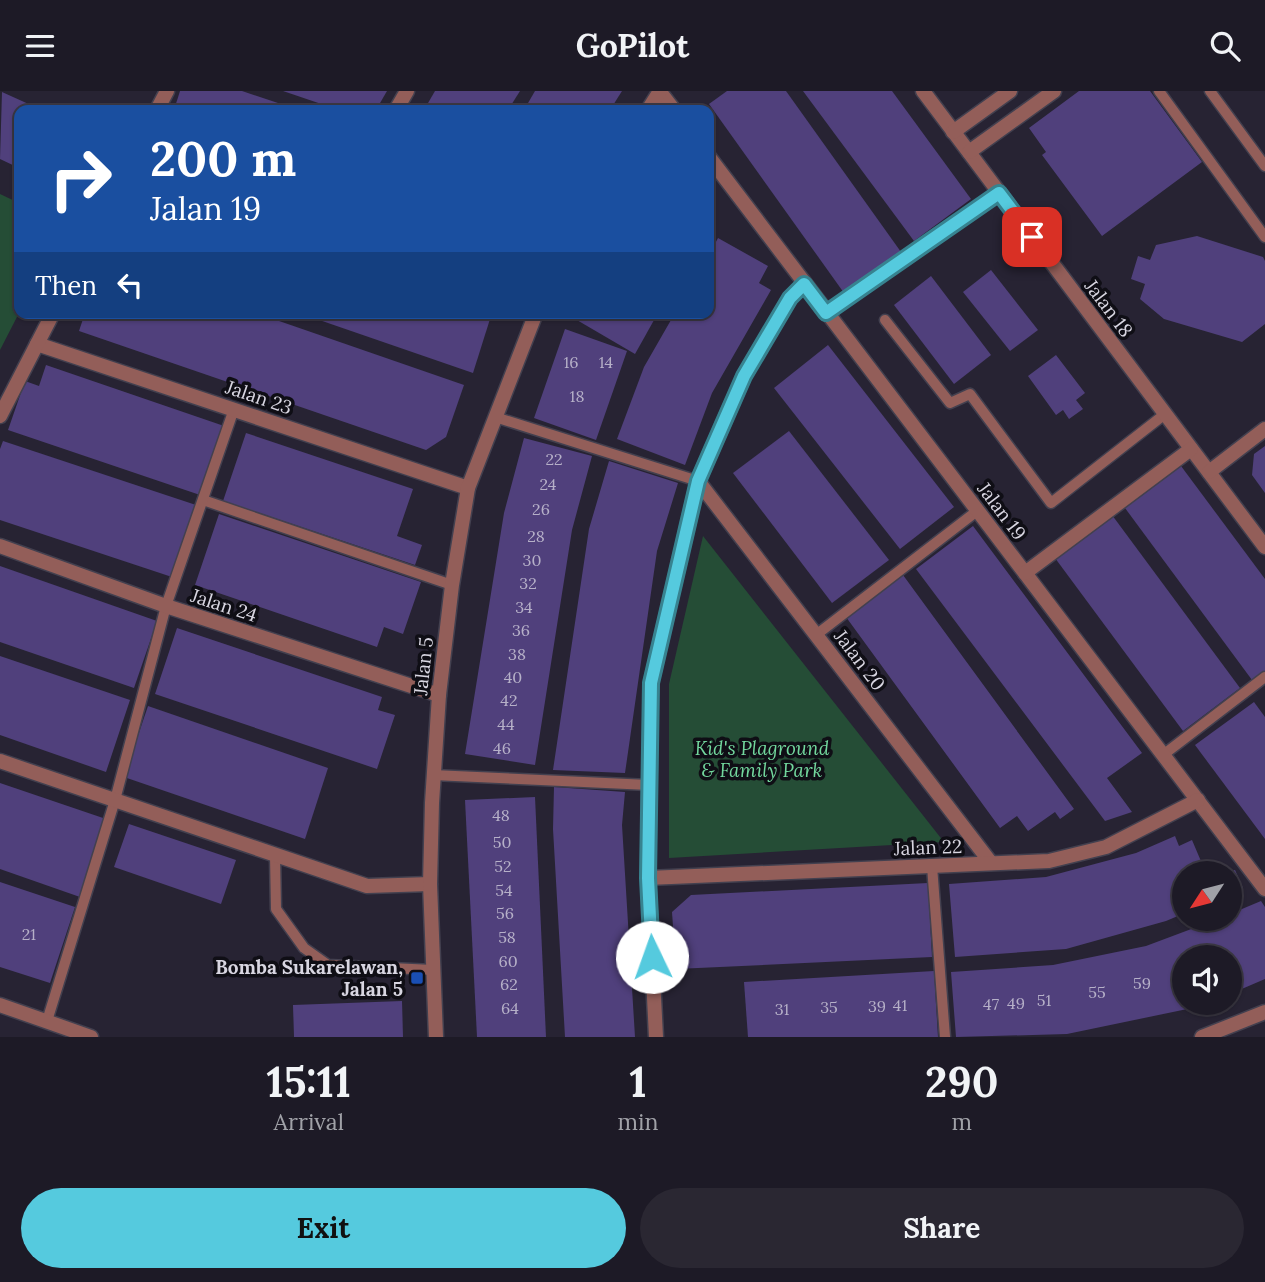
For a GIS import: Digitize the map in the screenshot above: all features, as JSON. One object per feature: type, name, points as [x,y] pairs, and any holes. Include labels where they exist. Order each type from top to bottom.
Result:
[{"type":"street","name":"Jalan 18","points":[[923,91],[1265,547]]},
{"type":"street","points":[[953,132],[1010,91]]},
{"type":"street","points":[[969,152],[1054,91]]},
{"type":"street","name":"Jalan 19","points":[[714,164],[1265,889]]},
{"type":"street","points":[[656,1037],[648,878],[651,683],[698,481],[744,376],[790,298],[804,284]]},
{"type":"street","points":[[0,417],[50,319]]},
{"type":"street","name":"Jalan 5","points":[[436,1037],[430,884],[433,775],[452,585],[468,488],[534,319]]},
{"type":"street","name":"Jalan 23","points":[[37,344],[468,488]]},
{"type":"street","points":[[1209,472],[1265,429]]},
{"type":"street","points":[[1024,573],[1191,449]]},
{"type":"street","name":"Jalan 20","points":[[698,481],[991,863]]},
{"type":"street","name":"Jalan 24","points":[[0,546],[166,606],[439,695]]},
{"type":"street","points":[[0,761],[366,886],[430,884]]},
{"type":"street","name":"Jalan 22","points":[[648,878],[1049,861],[1106,847],[1198,800]]},
{"type":"street","points":[[0,1005],[92,1037]]},
{"type":"street","points":[[1202,1037],[1265,1012]]},
{"type":"lane","points":[[1159,91],[1265,237]]},
{"type":"lane","points":[[1210,91],[1265,166]]},
{"type":"lane","points":[[826,313],[999,193]]},
{"type":"lane","points":[[885,320],[950,403],[970,394],[1051,503],[1165,415]]},
{"type":"lane","points":[[47,1021],[115,800],[166,606],[234,409]]},
{"type":"lane","points":[[495,417],[698,481]]},
{"type":"lane","points":[[203,500],[452,585]]},
{"type":"lane","points":[[816,635],[977,511]]},
{"type":"lane","points":[[1163,755],[1265,677]]},
{"type":"lane","points":[[433,775],[649,785]]},
{"type":"lane","points":[[275,856],[276,909],[304,948],[328,965],[433,970]]},
{"type":"lane","points":[[932,866],[945,1037]]},
{"type":"green space","points":[[0,194],[14,201],[16,319],[0,350]]},
{"type":"green space","name":"Kid's Plaground & Family Park","points":[[703,536],[944,842],[669,858],[669,684]]},
{"type":"building","points":[[180,91],[242,91],[284,105],[176,105]]},
{"type":"building","points":[[283,91],[387,91],[379,105],[324,105]]},
{"type":"building","points":[[435,91],[520,91],[511,105],[427,105]]},
{"type":"building","points":[[535,91],[622,91],[613,105],[527,105]]},
{"type":"building","points":[[727,91],[786,91],[901,252],[844,293],[714,111],[714,105],[709,104]]},
{"type":"building","points":[[803,91],[892,91],[971,199],[914,241]]},
{"type":"building","points":[[1079,91],[1150,91],[1202,162],[1102,236],[1042,155],[1046,152],[1029,128]]},
{"type":"building","points":[[2,92],[31,105],[14,105],[14,166],[0,159]]},
{"type":"building","points":[[1197,236],[1263,257],[1265,261],[1265,324],[1242,342],[1164,319],[1140,299],[1145,284],[1131,279],[1138,256],[1150,260],[1156,245]]},
{"type":"building","points":[[718,238],[768,266],[759,283],[771,290],[712,393],[685,465],[617,439],[644,367],[672,319],[714,319],[714,246]]},
{"type":"building","points":[[991,270],[1038,330],[1010,351],[963,292]]},
{"type":"building","points":[[931,276],[991,355],[954,384],[894,305]]},
{"type":"building","points":[[83,319],[273,319],[464,385],[446,437],[426,450],[79,331]]},
{"type":"building","points":[[316,319],[490,319],[473,373]]},
{"type":"building","points":[[575,319],[655,319],[635,354]]},
{"type":"building","points":[[565,329],[627,351],[596,440],[534,418]]},
{"type":"building","points":[[828,345],[954,507],[900,549],[774,388]]},
{"type":"building","points":[[1056,355],[1085,393],[1076,400],[1083,409],[1069,419],[1063,410],[1056,415],[1028,376]]},
{"type":"building","points":[[46,365],[227,427],[203,496],[8,430],[25,381],[39,386]]},
{"type":"building","points":[[789,431],[889,560],[832,603],[733,473]]},
{"type":"building","points":[[246,433],[413,489],[397,536],[422,545],[415,565],[223,501]]},
{"type":"building","points":[[524,438],[592,456],[572,530],[535,765],[465,754],[504,513]]},
{"type":"building","points":[[3,441],[199,506],[175,578],[0,520],[0,449]]},
{"type":"building","points":[[1265,446],[1265,493],[1252,475],[1254,454]]},
{"type":"building","points":[[609,461],[678,483],[657,551],[625,773],[553,770],[589,529]]},
{"type":"building","points":[[1181,466],[1265,579],[1265,671],[1252,680],[1125,508]]},
{"type":"building","points":[[219,514],[421,582],[403,634],[384,627],[377,647],[195,585]]},
{"type":"building","points":[[1112,515],[1240,688],[1183,731],[1055,558]]},
{"type":"building","points":[[973,526],[1142,753],[1107,778],[1132,812],[1105,821],[916,569]]},
{"type":"building","points":[[0,566],[157,621],[134,688],[0,642]]},
{"type":"building","points":[[903,575],[1074,809],[1060,819],[1055,812],[1028,831],[1017,816],[1000,828],[846,617]]},
{"type":"building","points":[[177,628],[382,697],[378,710],[395,715],[377,769],[155,694]]},
{"type":"building","points":[[0,656],[130,700],[106,772],[0,735]]},
{"type":"building","points":[[1254,702],[1265,717],[1265,839],[1195,745]]},
{"type":"building","points":[[148,706],[328,768],[305,839],[124,777]]},
{"type":"building","points":[[0,783],[106,819],[80,897],[0,869]]},
{"type":"building","points":[[554,787],[625,792],[622,825],[635,1037],[565,1037],[553,829]]},
{"type":"building","points":[[535,797],[546,1037],[477,1037],[465,800]]},
{"type":"building","points":[[129,824],[236,860],[221,904],[114,867]]},
{"type":"building","points":[[1175,836],[1179,846],[1192,840],[1201,861],[1172,861],[1172,918],[1066,949],[955,957],[949,884],[1046,877],[1136,853]]},
{"type":"building","points":[[0,882],[75,907],[50,983],[0,967]]},
{"type":"building","points":[[928,883],[932,957],[676,969],[672,912],[691,895]]},
{"type":"building","points":[[1261,901],[1265,907],[1265,979],[1242,989],[1242,945],[1172,945],[1172,1012],[1067,1034],[956,1037],[951,972],[1053,965],[1146,946],[1186,931],[1242,931],[1242,909]]},
{"type":"building","points":[[934,971],[938,1037],[748,1037],[744,982]]},
{"type":"building","points":[[402,1001],[403,1037],[294,1037],[293,1005]]},
{"type":"place","name":"Bomba Sukarelawan, Jalan 5","points":[[417,978]]},
{"type":"route","points":[[652,957],[648,878],[651,683],[698,481],[744,376],[790,298],[804,284],[826,313],[999,193],[1032,237]]}]
